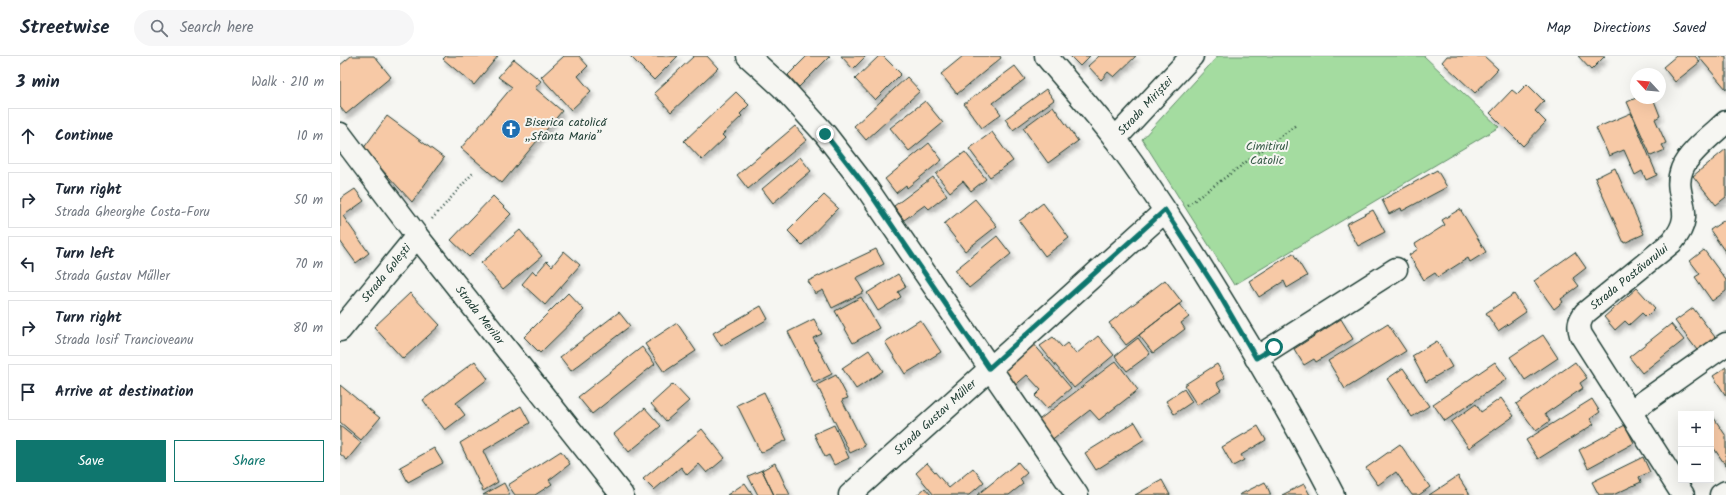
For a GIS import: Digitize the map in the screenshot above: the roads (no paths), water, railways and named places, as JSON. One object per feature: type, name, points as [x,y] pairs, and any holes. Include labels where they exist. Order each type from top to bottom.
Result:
[{"type":"street","points":[[748,56],[787,93],[825,134],[866,187],[1077,495]]},
{"type":"street","points":[[1046,56],[1115,139],[1167,214],[1216,289],[1304,439],[1333,495]]},
{"type":"street","name":"Strada Miriștei","points":[[1115,139],[1192,56]]},
{"type":"street","name":"Strada Postăvarului","points":[[1683,495],[1581,335],[1579,326],[1580,320],[1585,313],[1672,242],[1680,233],[1684,222],[1685,209],[1680,190],[1682,169],[1696,151],[1726,122]]},
{"type":"street","name":"Strada Merilor","points":[[340,134],[417,236],[622,495]]},
{"type":"street","name":"Strada Gustav Műller","points":[[850,495],[989,368],[1167,214]]},
{"type":"street","name":"Strada Golești","points":[[340,330],[417,236]]},
{"type":"street","points":[[1256,358],[1396,270]]},
{"type":"street","points":[[1631,412],[1726,344]]},
{"type":"street","points":[[1721,495],[1726,492]]},
{"type":"place","name":"Biserica catolică „Sfânta Maria”","points":[[511,129]]},
{"type":"park label","name":"Cimitirul Catolic","points":[[1267,153]]}]
